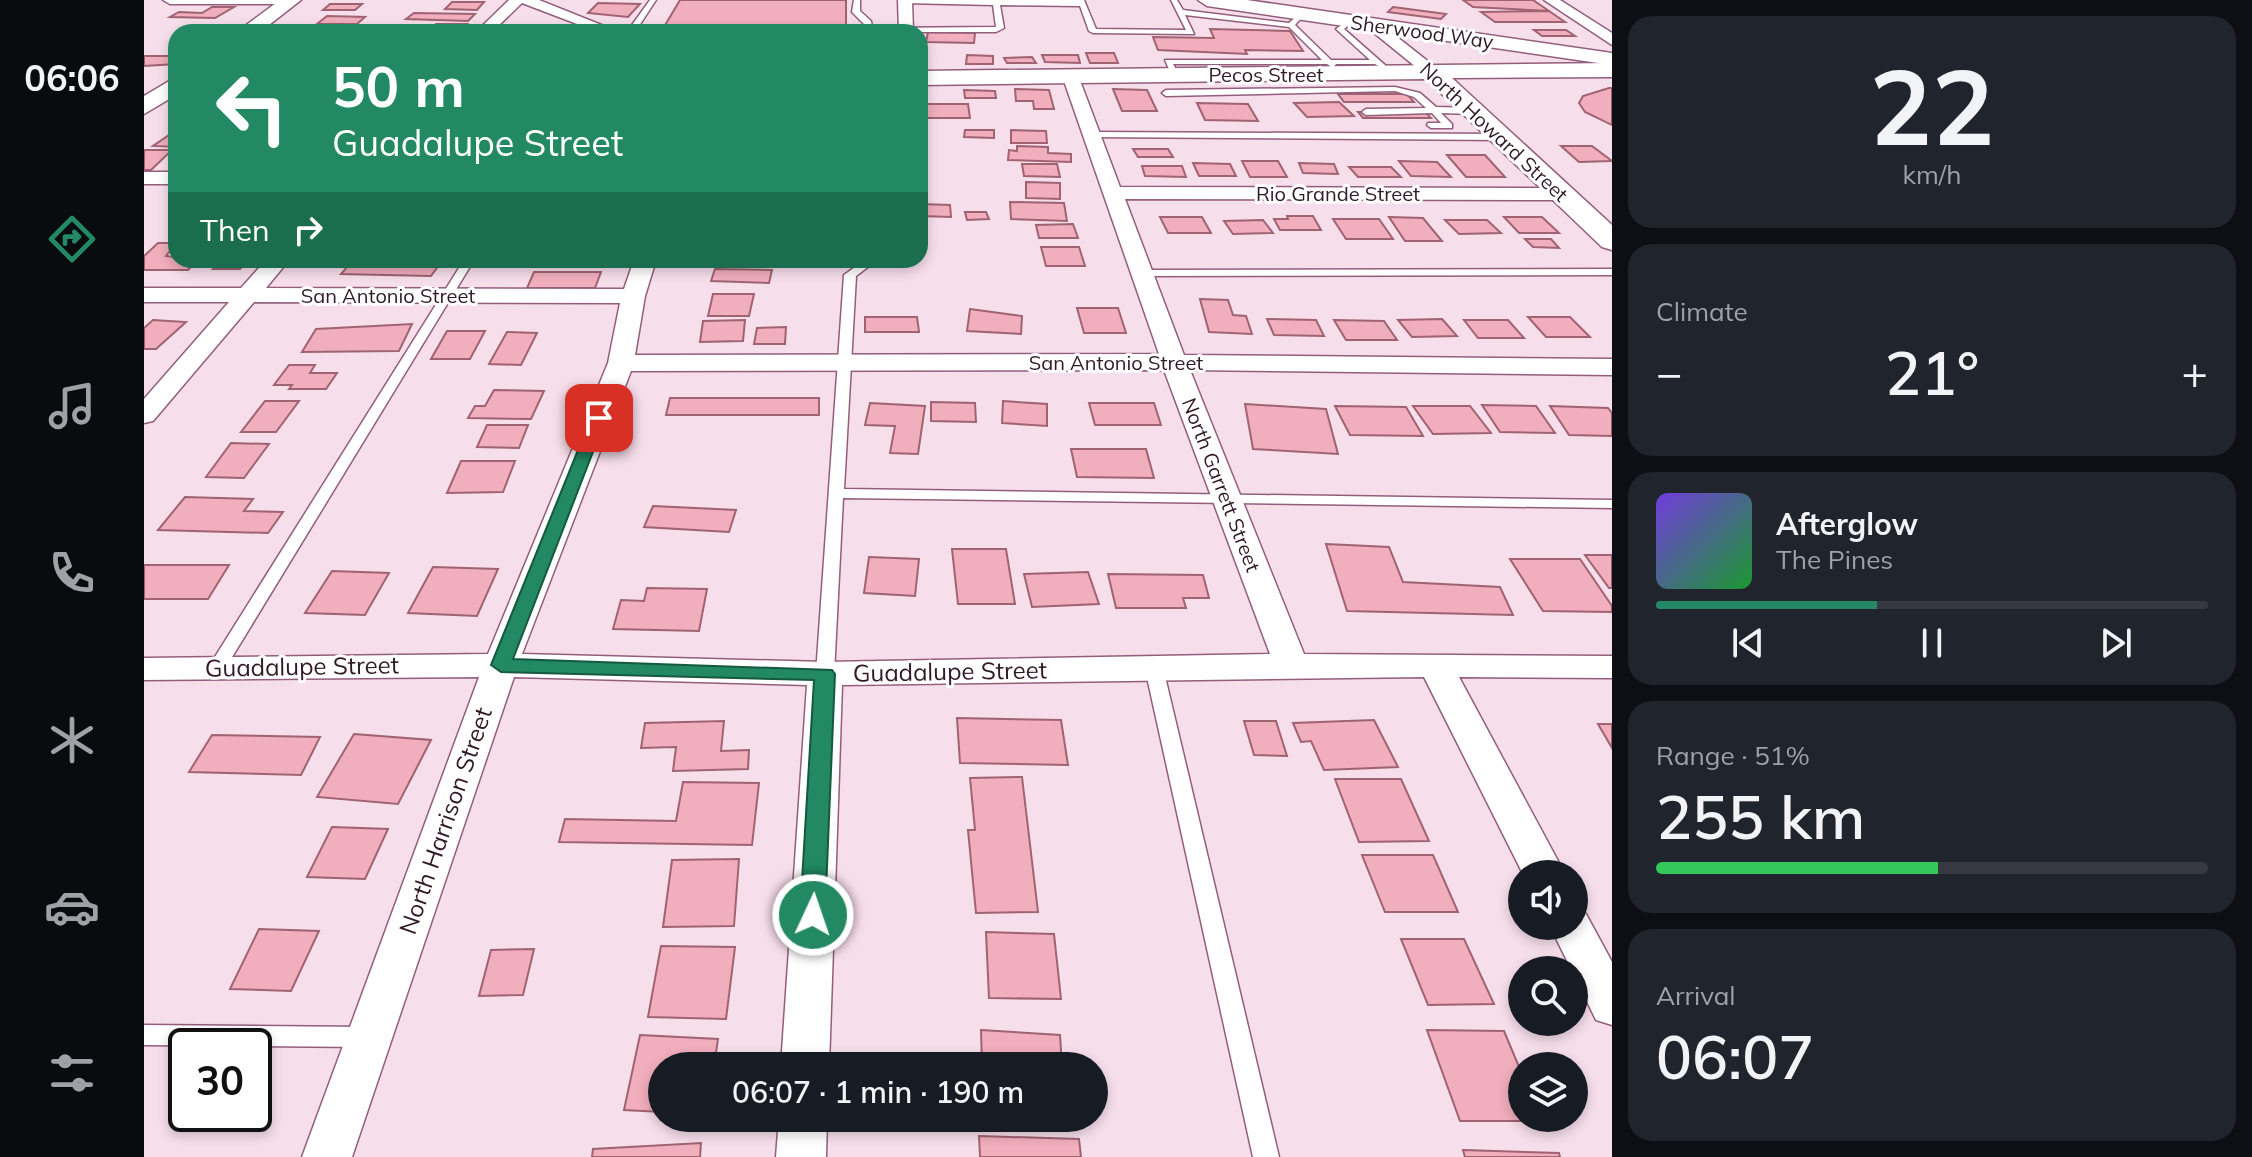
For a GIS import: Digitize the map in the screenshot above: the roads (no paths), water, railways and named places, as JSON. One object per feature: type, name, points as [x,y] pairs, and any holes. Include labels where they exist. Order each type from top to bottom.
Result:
[{"type":"street","points":[[170,0],[291,0]]},
{"type":"street","points":[[258,24],[291,0]]},
{"type":"street","points":[[492,24],[517,0]]},
{"type":"street","points":[[526,0],[590,24]]},
{"type":"street","name":"Sherwood Way","points":[[1207,0],[1297,20],[1348,22],[1601,53],[1612,59]]},
{"type":"street","points":[[1551,0],[1612,40]]},
{"type":"street","points":[[904,3],[906,24]]},
{"type":"street","name":"North Howard Street","points":[[1373,25],[1433,73],[1612,241]]},
{"type":"street","name":"Pecos Street","points":[[928,78],[1071,78],[1171,85],[1352,79],[1385,69],[1433,73],[1612,70]]},
{"type":"street","name":"North Garrett Street","points":[[1071,78],[1174,362],[1291,665]]},
{"type":"street","points":[[144,107],[168,79]]},
{"type":"street","points":[[144,178],[168,178]]},
{"type":"street","name":"Rio Grande Street","points":[[1114,193],[1562,194]]},
{"type":"street","points":[[144,415],[271,268]]},
{"type":"street","name":"North Harrison Street","points":[[327,1157],[501,665],[621,363],[633,296],[642,268]]},
{"type":"street","name":"San Antonio Street","points":[[144,295],[633,296]]},
{"type":"street","name":"San Antonio Street","points":[[621,363],[1174,362],[1612,367]]},
{"type":"street","name":"Guadalupe Street","points":[[144,669],[501,665],[825,674],[1291,665],[1612,667]]},
{"type":"street","points":[[1436,666],[1537,860]]},
{"type":"street","points":[[806,1052],[825,674]]},
{"type":"street","points":[[1578,940],[1612,1006]]},
{"type":"street","points":[[801,1157],[802,1132]]},
{"type":"lane","points":[[636,24],[653,0]]},
{"type":"lane","points":[[857,0],[856,12],[868,24]]},
{"type":"lane","points":[[904,3],[1082,2],[1091,30],[1097,32],[1191,32],[1174,0]]},
{"type":"lane","points":[[928,31],[996,30],[1000,28],[996,3]]},
{"type":"lane","points":[[1181,12],[1297,20],[1352,79]]},
{"type":"lane","points":[[1348,22],[1340,29],[1385,69]]},
{"type":"lane","points":[[1171,85],[1168,62],[1352,79],[1407,91],[1434,110],[1449,126],[1386,110],[1378,102]]},
{"type":"lane","points":[[1372,118],[1386,110]]},
{"type":"lane","points":[[1342,135],[1333,124],[1411,116],[1434,110],[1474,111]]},
{"type":"lane","points":[[1093,135],[1501,137]]},
{"type":"lane","points":[[217,668],[464,268]]},
{"type":"lane","points":[[825,674],[850,275],[860,268]]},
{"type":"lane","points":[[1142,273],[1612,272]]},
{"type":"lane","points":[[836,493],[1612,504]]},
{"type":"lane","points":[[1154,668],[1266,1157]]},
{"type":"lane","points":[[144,1035],[369,1037]]}]
